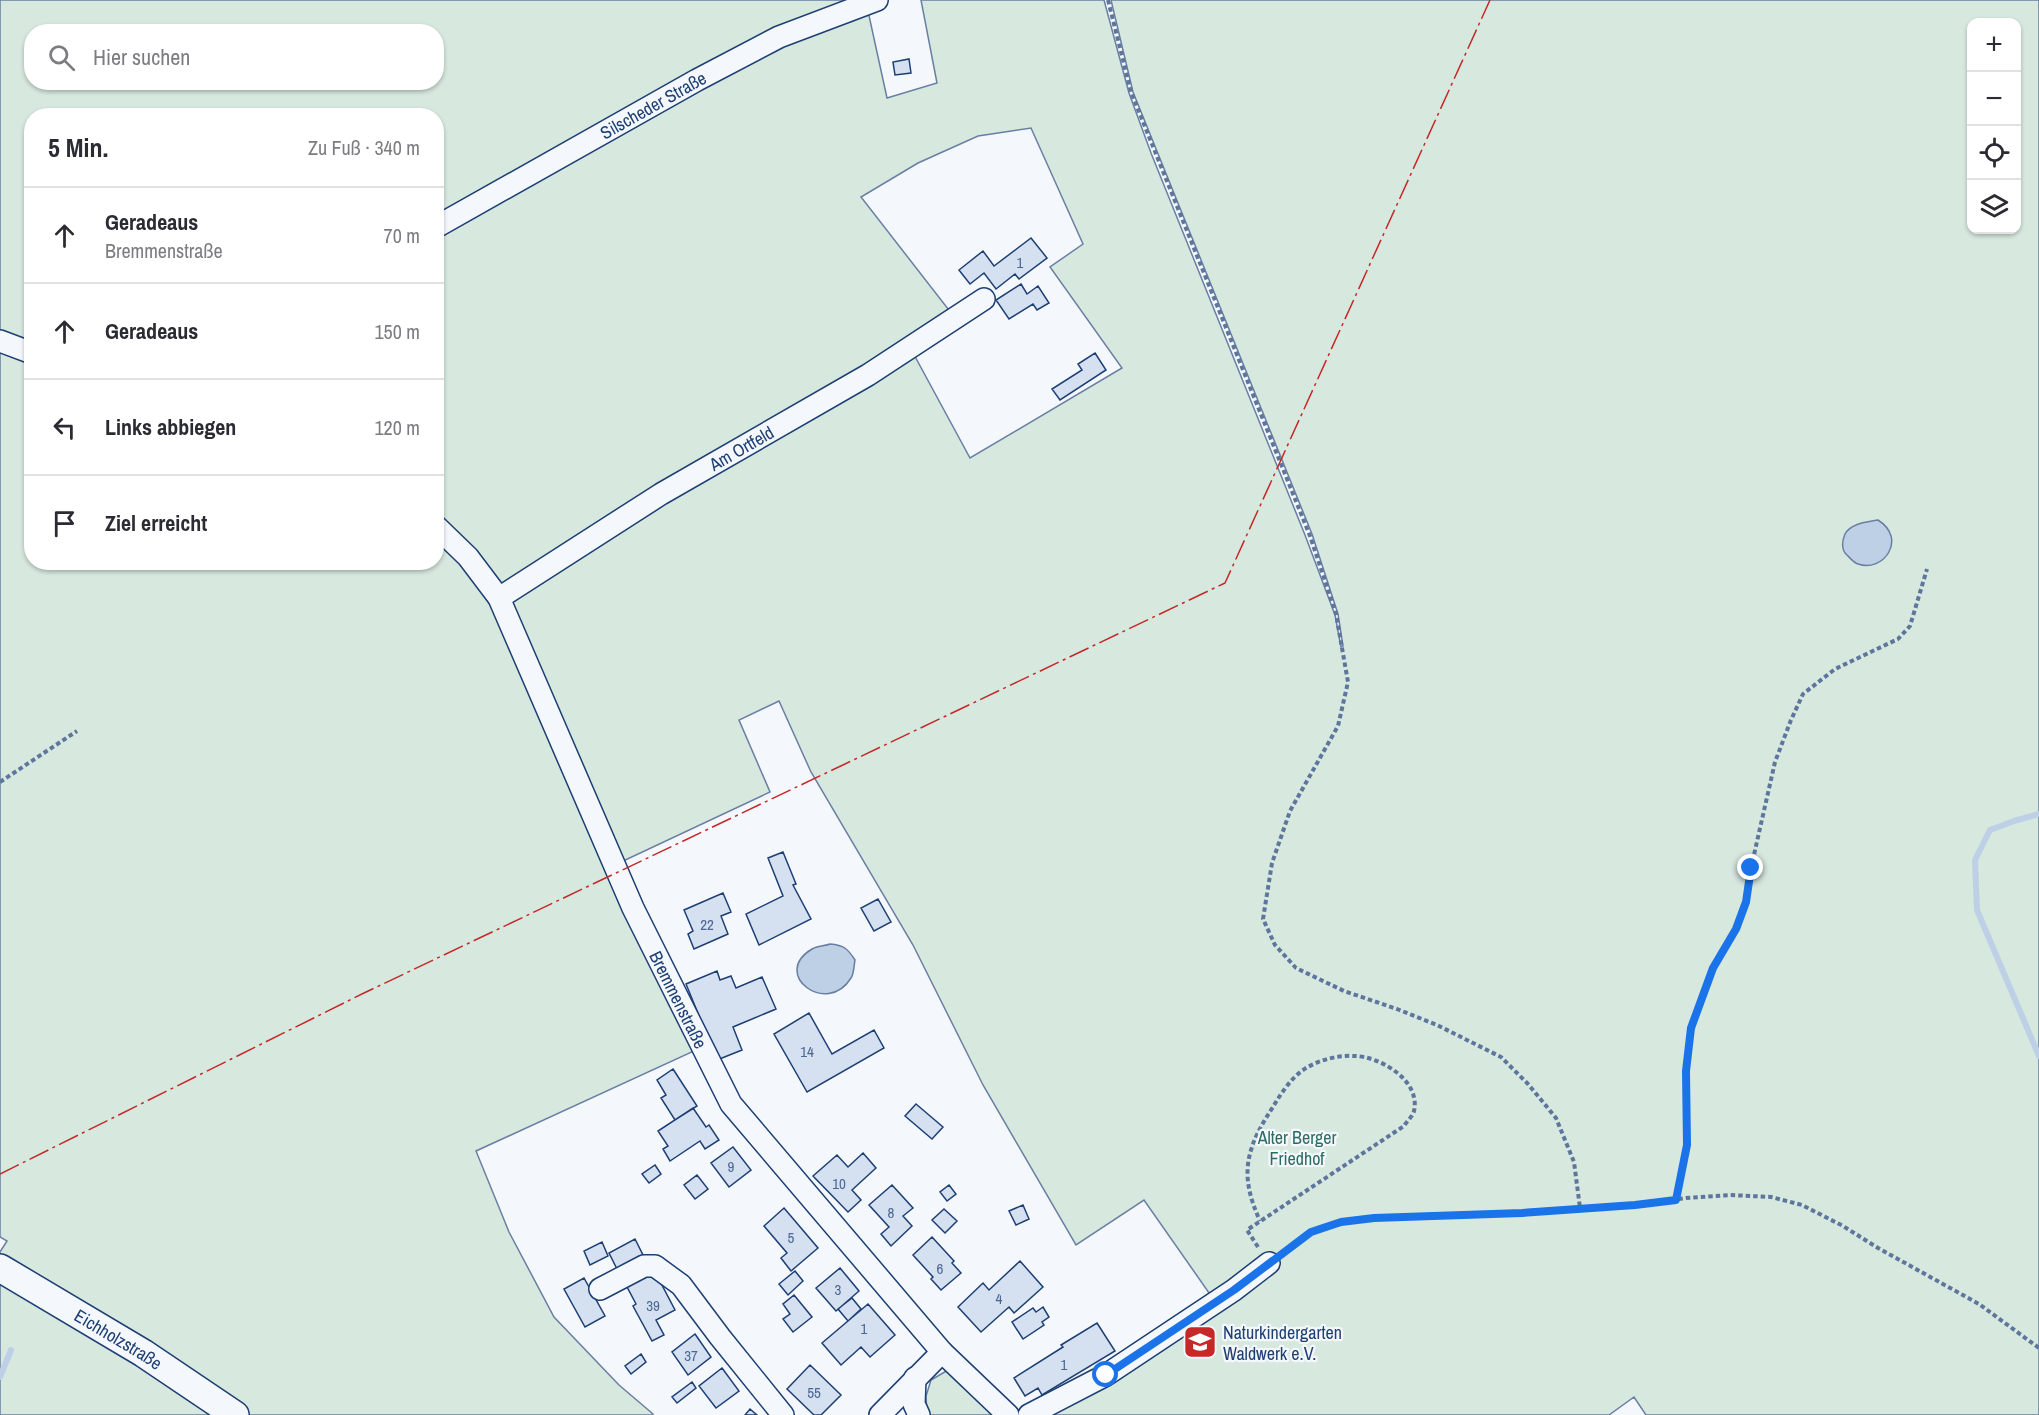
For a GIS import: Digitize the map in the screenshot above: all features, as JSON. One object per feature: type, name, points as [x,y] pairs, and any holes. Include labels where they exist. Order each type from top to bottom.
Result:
[{"type":"main road","name":"Eichholzstraße","points":[[0,1268],[143,1353],[235,1415]]},
{"type":"street","name":"Silscheder Straße","points":[[444,222],[697,80],[779,37],[877,0]]},
{"type":"street","name":"Am Ortfeld","points":[[499,598],[661,494],[868,375],[984,299]]},
{"type":"street","points":[[0,341],[24,350]]},
{"type":"street","name":"Bremmenstraße","points":[[444,534],[468,557],[499,598],[633,908],[731,1104],[942,1352],[1002,1412]]},
{"type":"street","points":[[1029,1415],[1106,1375],[1234,1290],[1269,1263]]},
{"type":"street","points":[[600,1289],[644,1266],[655,1266],[681,1285],[783,1415]]},
{"type":"street","points":[[880,1415],[942,1352]]},
{"type":"street","points":[[915,1378],[914,1404],[919,1415]]},
{"type":"path","points":[[1108,0],[1131,92],[1310,536],[1336,614],[1348,682],[1338,726],[1290,811],[1272,863],[1263,919],[1275,945],[1296,968],[1344,991],[1437,1025],[1500,1057],[1528,1084],[1556,1118],[1574,1162],[1580,1208]]},
{"type":"path","points":[[1676,1200],[1687,1145],[1686,1071],[1691,1028],[1713,968],[1736,929],[1746,902],[1751,868],[1775,762],[1791,720],[1803,694],[1835,669],[1898,639],[1910,626],[1927,569]]},
{"type":"path","points":[[0,782],[77,731]]},
{"type":"path","points":[[1260,1221],[1253,1207],[1246,1165],[1258,1132],[1282,1092],[1304,1069],[1327,1058],[1354,1056],[1381,1062],[1405,1080],[1414,1096],[1414,1112],[1404,1126],[1247,1230],[1269,1263],[1311,1232],[1341,1222],[1374,1218],[1522,1213],[1730,1195],[1772,1197],[1802,1205],[1844,1226],[1878,1248],[1979,1304],[2014,1332],[2039,1347]]},
{"type":"green space","points":[[0,0],[849,0],[444,213],[444,108],[24,108],[24,343],[0,334]]},
{"type":"green space","name":"Alter Berger Friedhof","points":[[921,0],[1104,0],[1129,93],[1305,535],[1335,615],[1341,647],[1343,646],[1338,614],[1312,534],[1133,92],[1111,0],[2039,0],[2039,1415],[1646,1415],[1634,1397],[1609,1415],[1041,1415],[1214,1300],[1144,1200],[1076,1245],[983,1085],[913,945],[811,772],[779,701],[739,720],[770,792],[619,863],[508,598],[912,351],[970,458],[1122,368],[1050,267],[1083,244],[1031,128],[978,136],[918,163],[861,197],[952,314],[501,588],[444,525],[444,231],[777,48],[868,11],[887,98],[937,83]]},
{"type":"green space","points":[[0,349],[24,358],[24,570],[444,570],[444,544],[490,599],[694,1051],[476,1151],[509,1232],[554,1317],[619,1385],[652,1415],[0,1415],[0,1252],[7,1241],[0,1237]]},
{"type":"green space","points":[[948,1370],[991,1410],[991,1415],[927,1415],[926,1396],[931,1380]]},
{"type":"water","points":[[1878,520],[1887,528],[1891,536],[1889,552],[1876,564],[1857,563],[1844,551],[1845,534],[1855,525]]},
{"type":"water","points":[[830,944],[839,945],[850,953],[855,960],[853,974],[841,989],[829,993],[817,993],[807,988],[797,970],[801,959],[812,949]]},
{"type":"building","points":[[909,59],[911,73],[895,75],[893,62]]},
{"type":"building","points":[[1031,238],[1047,258],[1019,279],[1015,274],[996,289],[984,273],[970,284],[959,270],[983,251],[994,266]]},
{"type":"building","points":[[1021,284],[1027,294],[1038,286],[1049,303],[1037,310],[1033,304],[1009,319],[996,300]]},
{"type":"building","points":[[1095,353],[1106,370],[1060,400],[1052,389],[1082,370],[1078,364]]},
{"type":"building","points":[[783,852],[796,884],[793,885],[811,919],[759,945],[746,914],[783,896],[768,858]]},
{"type":"building","points":[[723,893],[731,912],[721,916],[728,934],[694,949],[688,934],[693,931],[684,910]]},
{"type":"building","points":[[878,899],[891,922],[874,931],[861,908]]},
{"type":"building","points":[[717,971],[720,980],[731,976],[736,988],[762,977],[776,1009],[733,1027],[742,1050],[717,1060],[686,984]]},
{"type":"building","points":[[809,1013],[832,1054],[874,1030],[884,1048],[807,1092],[774,1034]]},
{"type":"building","points":[[673,1069],[697,1106],[675,1120],[661,1098],[666,1095],[657,1080]]},
{"type":"building","points":[[916,1104],[943,1127],[932,1139],[905,1116]]},
{"type":"building","points":[[693,1108],[706,1127],[709,1125],[719,1140],[705,1149],[700,1141],[670,1161],[663,1149],[668,1146],[658,1131]]},
{"type":"building","points":[[733,1147],[751,1170],[729,1187],[711,1163]]},
{"type":"building","points":[[863,1153],[876,1168],[852,1190],[861,1200],[848,1212],[813,1176],[837,1155],[848,1167]]},
{"type":"building","points":[[655,1165],[661,1174],[649,1183],[642,1174]]},
{"type":"building","points":[[697,1175],[708,1189],[695,1199],[684,1185]]},
{"type":"building","points":[[892,1185],[913,1208],[903,1216],[912,1226],[891,1246],[881,1234],[889,1227],[869,1205]]},
{"type":"building","points":[[949,1185],[956,1194],[947,1201],[940,1192]]},
{"type":"building","points":[[1023,1205],[1029,1219],[1016,1225],[1009,1211]]},
{"type":"building","points":[[784,1208],[818,1248],[791,1271],[781,1258],[787,1253],[764,1226]]},
{"type":"building","points":[[944,1209],[957,1221],[945,1233],[932,1220]]},
{"type":"building","points":[[932,1237],[954,1261],[952,1263],[961,1273],[941,1290],[931,1279],[933,1277],[913,1255]]},
{"type":"building","points":[[635,1239],[643,1255],[617,1269],[609,1253]]},
{"type":"building","points":[[602,1242],[608,1256],[590,1265],[584,1251]]},
{"type":"building","points":[[1020,1261],[1043,1287],[1014,1313],[1009,1307],[981,1332],[958,1307],[983,1283],[989,1290]]},
{"type":"building","points":[[840,1268],[859,1291],[836,1311],[816,1288]]},
{"type":"building","points":[[654,1270],[675,1310],[656,1320],[664,1335],[652,1341],[633,1306],[636,1304],[626,1285]]},
{"type":"building","points":[[795,1271],[803,1281],[788,1295],[779,1284]]},
{"type":"building","points":[[584,1278],[605,1316],[585,1327],[564,1289]]},
{"type":"building","points":[[794,1295],[812,1317],[793,1332],[783,1319],[790,1314],[783,1304]]},
{"type":"building","points":[[852,1298],[861,1309],[848,1321],[838,1309]]},
{"type":"building","points":[[868,1304],[895,1335],[870,1357],[861,1347],[841,1365],[822,1343]]},
{"type":"building","points":[[1043,1307],[1049,1317],[1042,1322],[1044,1325],[1023,1339],[1012,1322],[1033,1308],[1036,1312]]},
{"type":"building","points":[[1097,1323],[1115,1351],[1042,1395],[1038,1388],[1025,1396],[1014,1378]]},
{"type":"building","points":[[695,1334],[711,1357],[688,1375],[672,1352]]},
{"type":"building","points":[[641,1354],[646,1362],[631,1374],[625,1366]]},
{"type":"building","points":[[810,1365],[841,1395],[821,1415],[814,1415],[787,1389]]},
{"type":"building","points":[[722,1368],[739,1391],[716,1408],[699,1386]]},
{"type":"building","points":[[692,1382],[696,1388],[677,1403],[672,1397]]},
{"type":"building","points":[[750,1409],[757,1415],[745,1415]]},
{"type":"waterway","points":[[2039,814],[1990,830],[1975,860],[1977,910],[2039,1056]]},
{"type":"waterway","points":[[0,1377],[11,1350]]},
{"type":"power","points":[[0,1174],[364,993],[1225,583],[1490,0]]},
{"type":"place","name":"Naturkindergarten Waldwerk e.V.","points":[[1200,1342]]},
{"type":"route","points":[[1106,1375],[1234,1290],[1311,1232],[1341,1222],[1374,1218],[1522,1213],[1676,1200],[1687,1145],[1686,1071],[1691,1028],[1713,968],[1736,929],[1746,902],[1751,868]]}]
